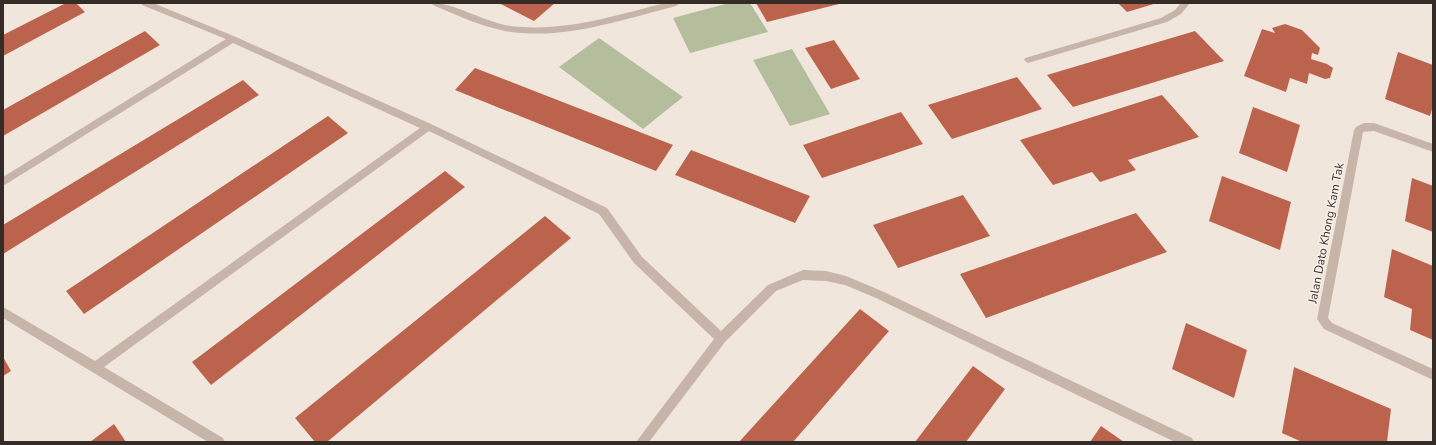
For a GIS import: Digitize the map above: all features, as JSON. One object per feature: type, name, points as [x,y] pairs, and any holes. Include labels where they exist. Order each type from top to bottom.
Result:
[{"type":"street","points":[[145,3],[233,39],[428,127],[603,211],[638,260],[721,338]]},
{"type":"street","points":[[436,3],[478,20],[513,29],[548,30],[582,27],[676,3]]},
{"type":"street","points":[[1028,60],[1164,20],[1178,12],[1186,3]]},
{"type":"street","points":[[3,182],[233,39]]},
{"type":"street","name":"Jalan Dato Khong Kam Tak","points":[[1433,148],[1374,127],[1364,126],[1359,130],[1322,319],[1328,326],[1433,375]]},
{"type":"street","points":[[94,368],[428,127]]},
{"type":"street","points":[[642,442],[721,338],[772,288],[803,275],[826,276],[846,281],[880,295],[1188,442]]},
{"type":"street","points":[[3,312],[219,442]]},
{"type":"green space","points":[[729,3],[750,3],[768,32],[690,53],[673,18]]},
{"type":"green space","points":[[599,38],[683,97],[643,129],[559,67]]},
{"type":"green space","points":[[792,49],[830,114],[790,126],[753,60]]},
{"type":"building","points":[[66,3],[76,3],[85,12],[3,56],[3,35]]},
{"type":"building","points":[[499,3],[555,3],[534,21]]},
{"type":"building","points":[[756,3],[839,3],[839,4],[767,22]]},
{"type":"building","points":[[1118,3],[1157,3],[1127,12]]},
{"type":"building","points":[[1285,24],[1302,30],[1320,48],[1318,55],[1312,53],[1311,59],[1327,64],[1333,68],[1330,78],[1325,79],[1309,73],[1307,84],[1290,78],[1286,92],[1244,76],[1262,29],[1275,33],[1272,28]]},
{"type":"building","points":[[145,31],[160,45],[3,136],[3,110]]},
{"type":"building","points":[[1195,31],[1224,61],[1073,107],[1047,75]]},
{"type":"building","points":[[834,40],[860,79],[831,89],[805,48]]},
{"type":"building","points":[[1398,52],[1433,65],[1433,106],[1430,116],[1385,99]]},
{"type":"building","points":[[475,68],[673,145],[656,171],[455,90]]},
{"type":"building","points":[[1017,77],[1042,109],[952,139],[928,105]]},
{"type":"building","points":[[243,80],[259,95],[3,254],[3,225]]},
{"type":"building","points":[[1162,95],[1199,137],[1128,160],[1136,170],[1100,182],[1092,172],[1053,185],[1020,140]]},
{"type":"building","points":[[1253,107],[1300,125],[1287,172],[1239,153]]},
{"type":"building","points":[[901,112],[923,144],[822,178],[803,145]]},
{"type":"building","points":[[328,116],[348,133],[84,314],[66,291]]},
{"type":"building","points":[[691,150],[810,196],[795,223],[675,175]]},
{"type":"building","points":[[445,171],[465,187],[211,385],[192,362]]},
{"type":"building","points":[[1222,176],[1291,202],[1280,250],[1209,221]]},
{"type":"building","points":[[1412,178],[1433,186],[1433,232],[1405,221]]},
{"type":"building","points":[[963,195],[990,236],[898,268],[873,225]]},
{"type":"building","points":[[1136,213],[1167,252],[986,318],[960,274]]},
{"type":"building","points":[[545,216],[571,238],[327,442],[315,442],[295,418]]},
{"type":"building","points":[[1392,249],[1433,266],[1433,340],[1410,330],[1412,309],[1384,297]]},
{"type":"building","points":[[860,309],[889,331],[793,442],[739,442]]},
{"type":"building","points":[[1186,323],[1247,350],[1234,398],[1172,369]]},
{"type":"building","points":[[3,357],[11,371],[3,376]]},
{"type":"building","points":[[973,366],[1005,389],[966,442],[915,442]]},
{"type":"building","points":[[1294,367],[1391,409],[1387,442],[1302,442],[1282,433]]},
{"type":"building","points":[[114,424],[126,442],[90,442]]},
{"type":"building","points":[[1101,426],[1124,442],[1090,442]]}]
